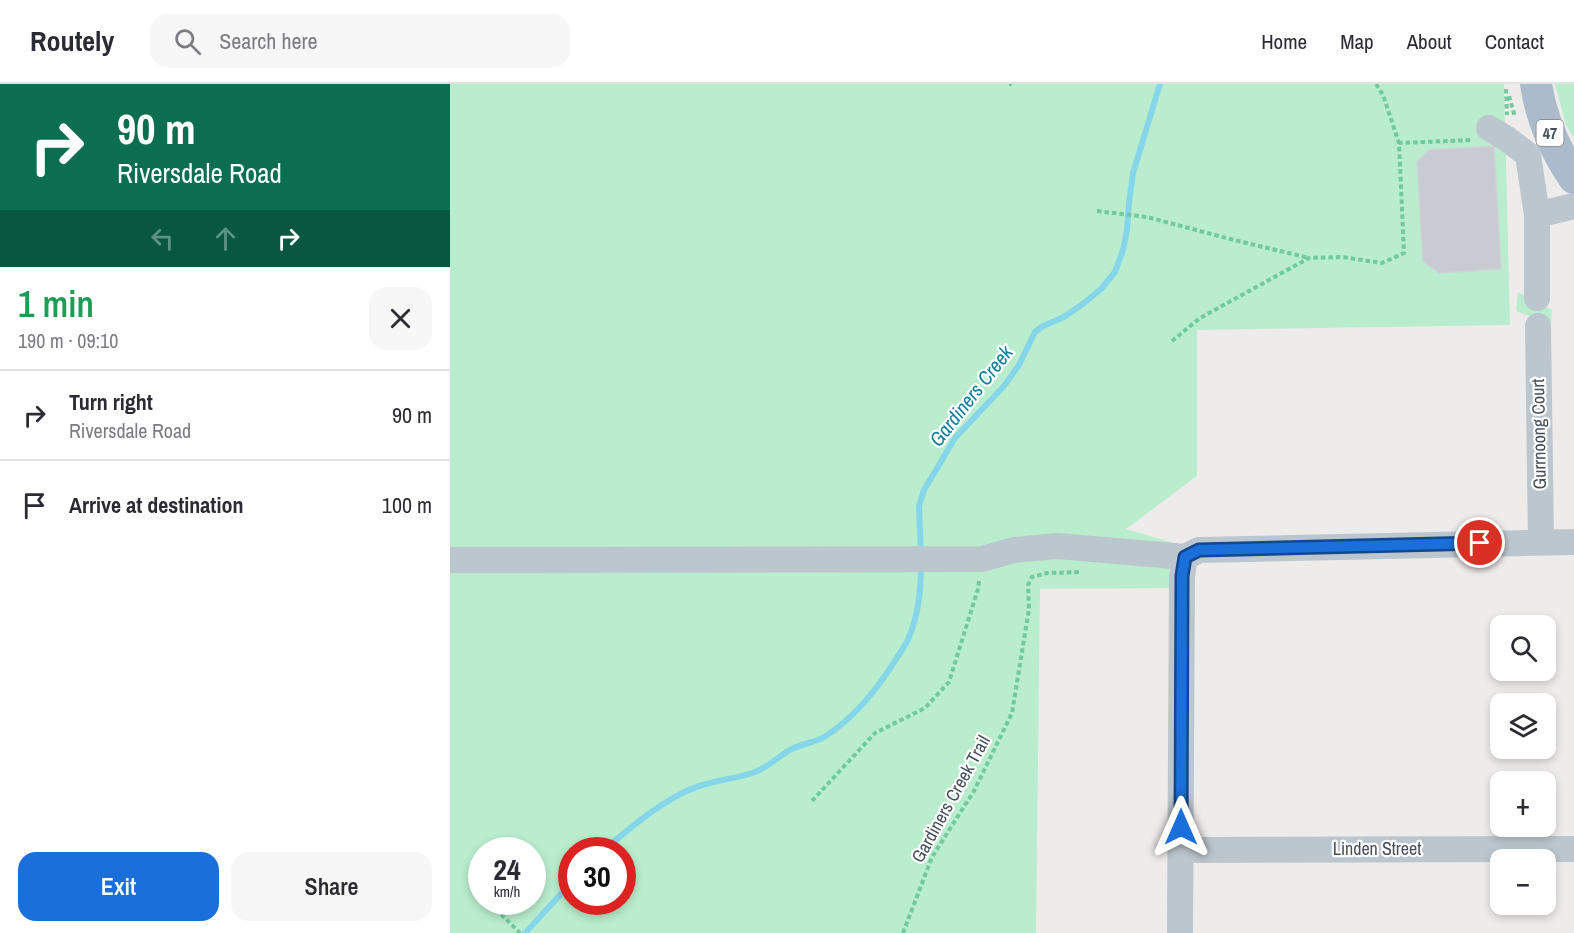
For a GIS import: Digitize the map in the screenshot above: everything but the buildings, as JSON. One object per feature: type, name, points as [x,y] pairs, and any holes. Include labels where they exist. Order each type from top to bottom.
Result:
[{"type":"main road","name":"47","points":[[1521,86],[1544,118],[1541,150],[1574,177]]},
{"type":"street","points":[[1498,134],[1541,150],[1537,215],[1538,298]]},
{"type":"street","points":[[1537,215],[1574,206]]},
{"type":"street","name":"Gurrnoong Court","points":[[1538,326],[1541,542]]},
{"type":"street","points":[[450,560],[982,559],[1014,550],[1058,546],[1185,557],[1199,550],[1574,542]]},
{"type":"street","points":[[1180,933],[1182,576],[1185,557]]},
{"type":"street","name":"Linden Street","points":[[1181,850],[1574,849]]},
{"type":"path","points":[[1097,211],[1147,217],[1309,258],[1342,257],[1383,263],[1404,254],[1399,143],[1383,95],[1376,84]]},
{"type":"path","points":[[1399,143],[1498,134],[1521,86]]},
{"type":"path","points":[[1172,341],[1200,318],[1309,258]]},
{"type":"path","points":[[813,801],[875,733],[925,708],[948,682],[978,589],[982,559]]},
{"type":"path","name":"Gardiners Creek Trail","points":[[903,933],[932,857],[974,791],[1012,712],[1029,609],[1028,585],[1032,578],[1047,573],[1089,572]]},
{"type":"path","points":[[501,915],[520,933]]},
{"type":"green space","points":[[450,84],[1504,84],[1510,325],[1197,330],[1197,476],[1126,529],[1170,542],[1169,588],[1040,589],[1036,933],[450,933]]},
{"type":"green space","points":[[1555,84],[1574,84],[1574,138],[1566,125]]},
{"type":"green space","points":[[1518,292],[1552,310],[1551,324],[1516,311]]},
{"type":"waterway","name":"Gardiners Creek","points":[[921,554],[919,506],[924,490],[955,438],[1004,386],[1019,365],[1035,332],[1064,317],[1084,303],[1101,289],[1115,272],[1127,230],[1133,173],[1160,84]]},
{"type":"waterway","name":"Gardiners Creek","points":[[619,837],[644,817],[677,796],[705,784],[760,770],[794,748],[824,737],[846,721],[891,668],[907,642],[917,610],[921,565]]},
{"type":"waterway","name":"Gardiners Creek","points":[[525,933],[558,897]]},
{"type":"route","points":[[1181,827],[1182,576],[1185,557],[1199,550],[1480,543]]}]
